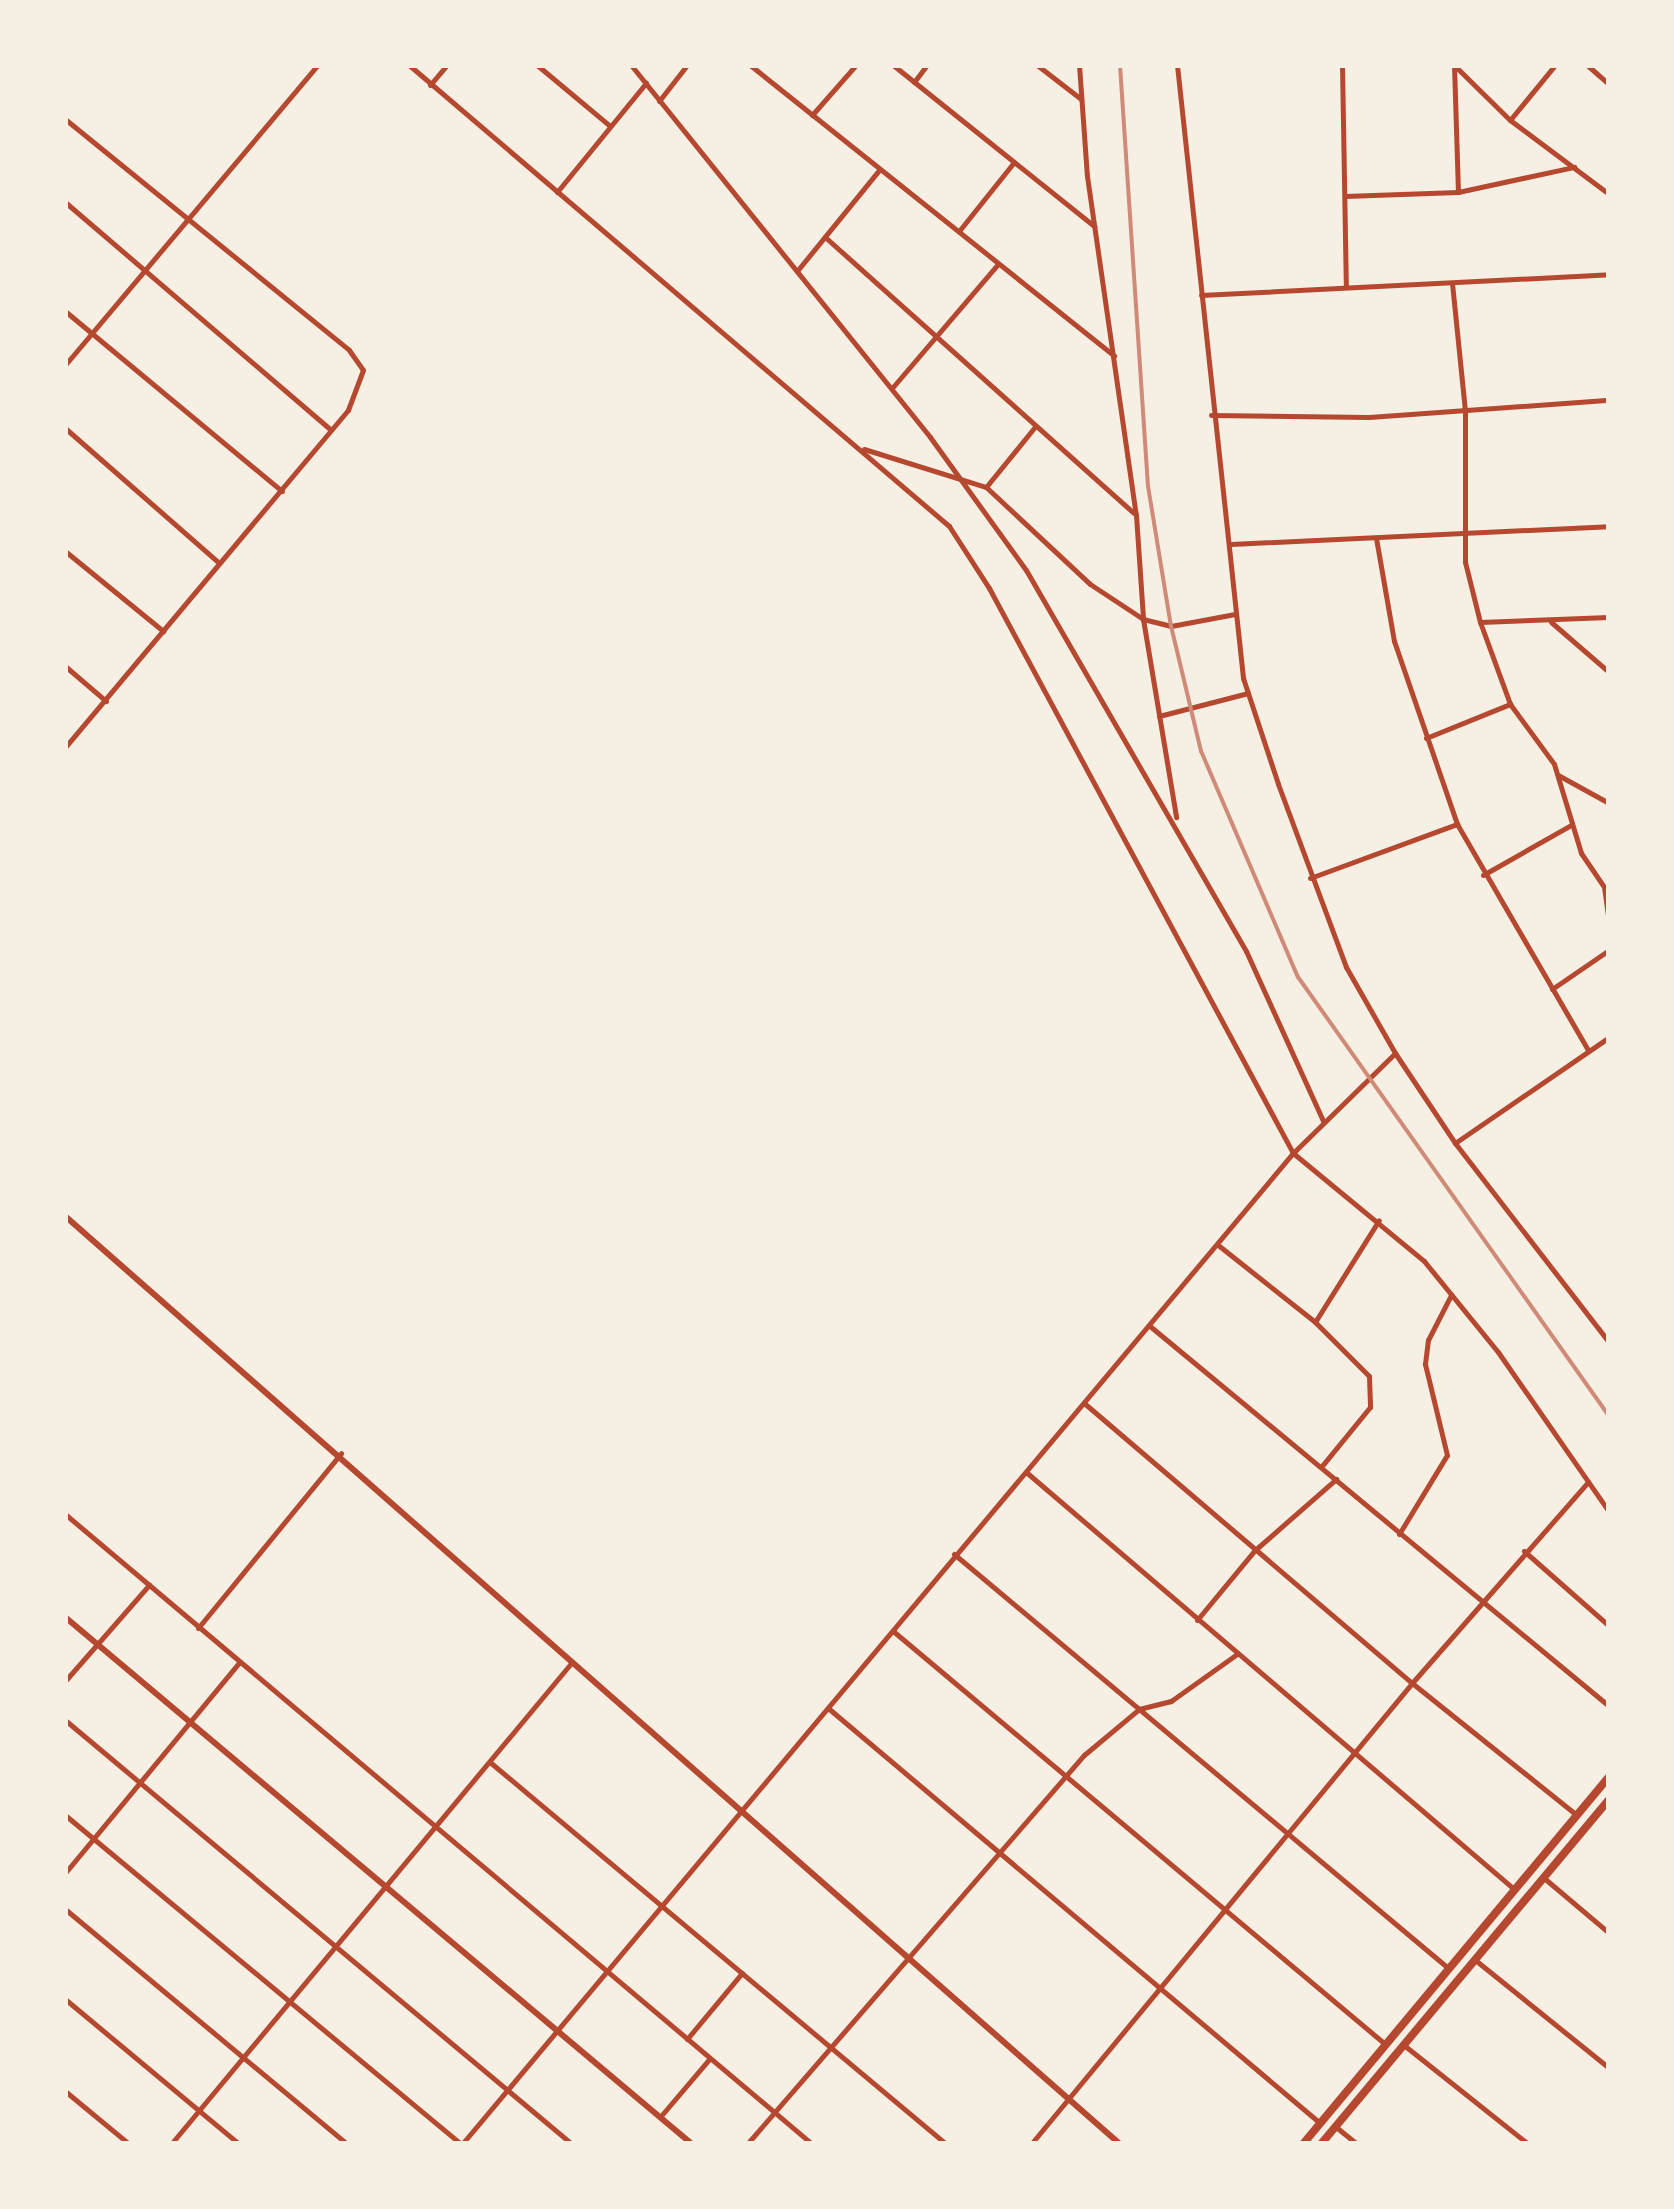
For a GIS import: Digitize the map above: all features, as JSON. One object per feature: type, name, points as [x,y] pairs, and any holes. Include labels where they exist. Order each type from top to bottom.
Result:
[{"type":"main road","points":[[1302,2144],[1609,1777]]},
{"type":"main road","points":[[1321,2144],[1609,1800]]},
{"type":"street","points":[[65,365],[318,65]]},
{"type":"street","points":[[408,65],[949,526],[976,565],[1293,1153],[1379,1220],[1451,1294],[1609,1512]]},
{"type":"street","points":[[430,84],[447,65]]},
{"type":"street","points":[[537,65],[610,126]]},
{"type":"street","points":[[632,65],[960,478],[1077,650],[1246,951],[1324,1121]]},
{"type":"street","points":[[659,101],[688,65]]},
{"type":"street","points":[[750,65],[1116,358]]},
{"type":"street","points":[[812,116],[856,65]]},
{"type":"street","points":[[894,65],[1097,228]]},
{"type":"street","points":[[914,82],[927,65]]},
{"type":"street","points":[[1037,65],[1082,99]]},
{"type":"street","points":[[1079,65],[1136,515],[1143,619],[1177,825]]},
{"type":"street","points":[[1177,65],[1211,414],[1231,544],[1235,614],[1248,693],[1310,878],[1346,966],[1396,1053],[1455,1143],[1609,1342]]},
{"type":"street","points":[[1342,65],[1346,286]]},
{"type":"street","points":[[1454,65],[1458,192]]},
{"type":"street","points":[[1454,65],[1510,120],[1609,194]]},
{"type":"street","points":[[1510,120],[1555,65]]},
{"type":"street","points":[[1587,65],[1609,84]]},
{"type":"street","points":[[557,192],[646,84]]},
{"type":"street","points":[[65,119],[348,350],[363,370],[361,388],[331,430],[65,746]]},
{"type":"street","points":[[958,232],[1014,162]]},
{"type":"street","points":[[1345,196],[1458,192],[1574,167]]},
{"type":"street","points":[[797,271],[879,170]]},
{"type":"street","points":[[65,202],[331,430]]},
{"type":"street","points":[[825,237],[940,335],[1034,428],[1136,515]]},
{"type":"street","points":[[891,389],[998,266]]},
{"type":"street","points":[[1201,296],[1609,274]]},
{"type":"street","points":[[1452,283],[1465,410],[1464,534],[1480,622],[1510,704],[1558,775],[1571,825],[1604,887],[1609,924]]},
{"type":"street","points":[[65,311],[282,491]]},
{"type":"street","points":[[1211,414],[1465,410],[1609,400]]},
{"type":"street","points":[[65,428],[217,561]]},
{"type":"street","points":[[986,487],[1034,428]]},
{"type":"street","points":[[861,448],[920,461],[986,487],[1090,584],[1143,619],[1171,626],[1235,614]]},
{"type":"street","points":[[1231,544],[1609,526]]},
{"type":"street","points":[[1376,538],[1394,642],[1458,824],[1588,1050]]},
{"type":"street","points":[[65,551],[163,631]]},
{"type":"street","points":[[1480,622],[1609,617]]},
{"type":"street","points":[[1549,620],[1609,672]]},
{"type":"street","points":[[65,666],[106,700]]},
{"type":"street","points":[[1159,716],[1248,693]]},
{"type":"street","points":[[1426,738],[1510,704]]},
{"type":"street","points":[[1558,775],[1609,803]]},
{"type":"street","points":[[1310,878],[1458,824]]},
{"type":"street","points":[[1484,875],[1571,825]]},
{"type":"street","points":[[1604,887],[1609,880]]},
{"type":"street","points":[[1552,989],[1609,950]]},
{"type":"street","points":[[1455,1143],[1609,1037]]},
{"type":"street","points":[[65,1814],[462,2144],[1293,1153],[1396,1053]]},
{"type":"street","points":[[65,1216],[341,1453],[1120,2144]]},
{"type":"street","points":[[1315,1322],[1379,1220]]},
{"type":"street","points":[[1218,1245],[1315,1322],[1365,1370],[1373,1392],[1366,1414],[1320,1467]]},
{"type":"street","points":[[1399,1534],[1447,1455],[1425,1364],[1428,1340],[1451,1294]]},
{"type":"street","points":[[1151,1327],[1609,1706]]},
{"type":"street","points":[[1084,1404],[1412,1683],[1578,1815]]},
{"type":"street","points":[[198,1628],[341,1453]]},
{"type":"street","points":[[1025,1472],[1514,1889]]},
{"type":"street","points":[[1196,1620],[1255,1550],[1336,1479]]},
{"type":"street","points":[[1031,2144],[1359,1753],[1479,1601],[1588,1483]]},
{"type":"street","points":[[65,1514],[812,2144]]},
{"type":"street","points":[[1524,1551],[1609,1626]]},
{"type":"street","points":[[954,1554],[1448,1968]]},
{"type":"street","points":[[65,1681],[149,1585]]},
{"type":"street","points":[[65,1617],[692,2144]]},
{"type":"street","points":[[892,1630],[1385,2044]]},
{"type":"street","points":[[747,2144],[1066,1776],[1139,1709],[1182,1695],[1238,1654]]},
{"type":"street","points":[[172,2144],[574,1660]]},
{"type":"street","points":[[65,1873],[239,1663]]},
{"type":"street","points":[[828,1708],[1163,1985],[1320,2123]]},
{"type":"street","points":[[65,1720],[572,2144]]},
{"type":"street","points":[[491,1763],[946,2144]]},
{"type":"street","points":[[1544,1878],[1609,1932]]},
{"type":"street","points":[[65,1909],[346,2144]]},
{"type":"street","points":[[1601,1926],[1609,1916]]},
{"type":"street","points":[[1474,1959],[1609,2068]]},
{"type":"street","points":[[687,2039],[742,1973]]},
{"type":"street","points":[[65,1999],[239,2144]]},
{"type":"street","points":[[1404,2044],[1528,2144]]},
{"type":"street","points":[[660,2117],[710,2058]]},
{"type":"street","points":[[65,2091],[129,2144]]},
{"type":"street","points":[[1336,2126],[1358,2144]]},
{"type":"railway","points":[[1120,65],[1148,486],[1171,626],[1201,751],[1298,977],[1609,1416]]}]
